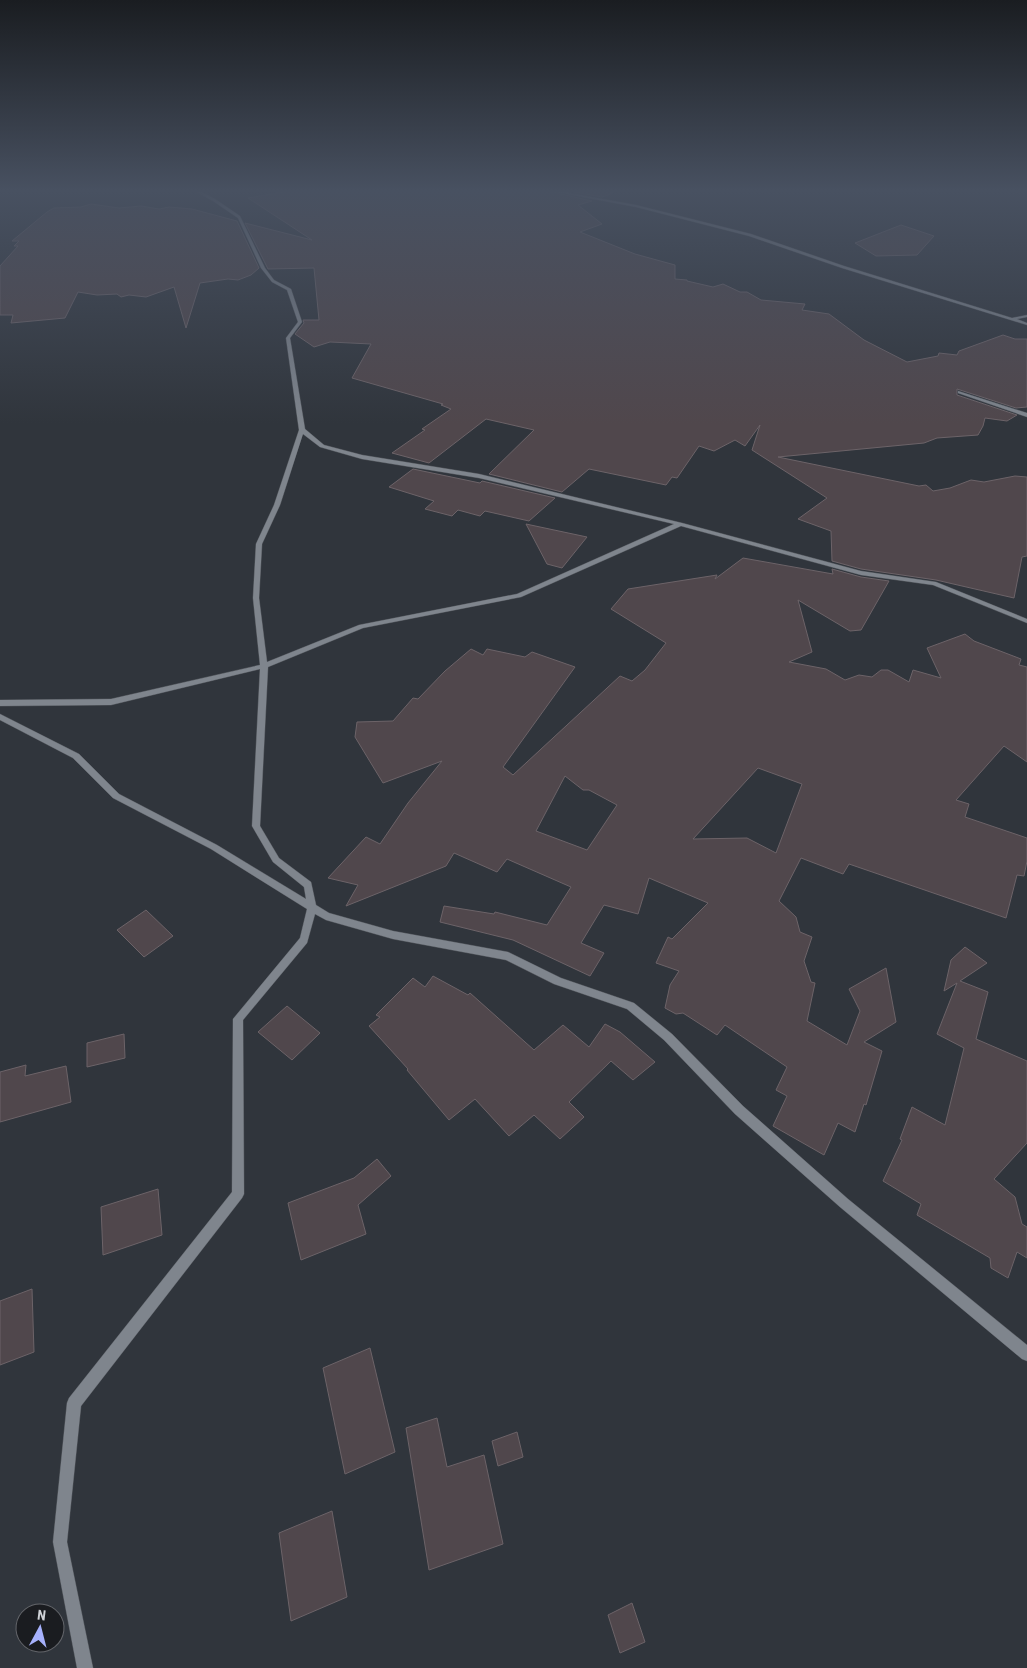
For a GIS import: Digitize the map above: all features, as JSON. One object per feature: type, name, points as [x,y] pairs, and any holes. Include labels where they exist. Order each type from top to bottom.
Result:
[{"type":"street","points":[[85,1668],[60,1542],[74,1404],[238,1194],[238,1018],[304,940],[312,907],[308,885],[276,860],[256,826],[264,666],[256,598],[259,544],[277,505],[302,430],[288,338],[300,322],[289,289],[272,281],[263,268]]},
{"type":"street","points":[[845,268],[1027,324]]},
{"type":"street","points":[[1011,320],[1027,316]]},
{"type":"street","points":[[960,392],[1027,415]]},
{"type":"street","points":[[302,430],[322,446],[362,457],[478,476],[680,524],[861,573],[934,583],[1027,621]]},
{"type":"street","points":[[0,703],[111,702],[264,666],[361,626],[519,596],[680,524]]},
{"type":"street","points":[[0,717],[76,756],[116,796],[214,847],[326,916],[393,936],[508,956],[558,981],[630,1006],[668,1037],[739,1110],[837,1196],[1027,1354]]},
{"type":"building","points":[[0,268],[259,268],[251,275],[238,280],[228,279],[200,283],[186,328],[174,287],[146,297],[129,295],[121,297],[117,294],[97,295],[78,292],[65,318],[11,323],[13,315],[0,315]]},
{"type":"building","points":[[267,268],[675,268],[675,279],[713,287],[723,284],[740,292],[747,292],[761,300],[805,304],[802,310],[829,314],[864,340],[907,362],[938,356],[939,353],[957,355],[959,351],[1003,335],[1015,339],[1027,339],[1027,407],[1016,408],[957,389],[957,395],[1017,415],[1007,421],[985,418],[978,435],[937,438],[924,443],[778,457],[919,486],[926,485],[933,491],[950,488],[971,480],[984,482],[1015,476],[1027,477],[1027,556],[1022,557],[1014,598],[936,580],[861,569],[832,561],[831,531],[798,519],[827,498],[752,450],[760,425],[745,446],[735,440],[714,451],[699,446],[677,478],[672,477],[666,485],[589,469],[562,492],[489,474],[534,430],[486,419],[429,463],[392,453],[451,409],[441,405],[443,404],[352,378],[371,344],[330,342],[314,347],[295,334],[304,323],[303,320],[319,320],[314,268]]},
{"type":"building","points":[[413,469],[480,483],[482,481],[555,498],[529,521],[485,511],[480,516],[458,510],[452,516],[425,509],[434,501],[389,487]]},
{"type":"building","points":[[526,524],[587,537],[562,568],[547,564]]},
{"type":"building","points":[[743,558],[833,574],[832,569],[861,577],[889,581],[861,630],[850,631],[798,600],[812,652],[789,662],[826,669],[845,680],[859,675],[872,677],[881,670],[888,670],[909,682],[913,670],[941,678],[927,648],[965,634],[974,641],[1021,659],[1019,665],[1027,667],[1027,762],[1004,746],[956,800],[969,804],[965,817],[1027,838],[1027,861],[1024,876],[1017,875],[1006,918],[849,864],[843,874],[801,858],[779,901],[796,917],[800,932],[812,937],[804,961],[811,982],[815,983],[807,1021],[847,1045],[860,1011],[849,989],[886,968],[896,1022],[864,1042],[882,1051],[866,1105],[864,1104],[855,1132],[838,1123],[824,1155],[773,1126],[787,1096],[776,1090],[787,1067],[725,1025],[717,1035],[683,1013],[676,1014],[665,1008],[670,985],[679,971],[656,963],[668,937],[672,939],[708,903],[649,878],[638,914],[604,905],[581,943],[604,953],[590,976],[513,940],[440,922],[444,906],[494,914],[495,912],[547,925],[571,887],[507,859],[497,872],[454,853],[446,866],[346,906],[358,885],[328,878],[366,837],[380,844],[408,803],[442,761],[383,783],[355,737],[357,722],[393,721],[413,698],[418,699],[445,671],[471,649],[483,655],[487,649],[525,657],[532,652],[575,667],[503,767],[513,775],[620,676],[632,681],[645,670],[666,643],[611,609],[628,589],[717,575],[715,579]],"holes":[[[758,768],[802,784],[776,853],[747,838],[693,839]],[[565,776],[583,790],[589,790],[617,805],[587,850],[536,831]]]},
{"type":"building","points":[[146,910],[173,936],[144,957],[117,930]]},
{"type":"building","points":[[965,947],[987,963],[960,981],[988,992],[976,1039],[1027,1061],[1027,1143],[994,1179],[1015,1197],[1022,1224],[1027,1227],[1027,1258],[1017,1252],[1008,1278],[991,1268],[990,1258],[917,1215],[921,1204],[883,1181],[902,1140],[900,1139],[912,1107],[945,1125],[964,1048],[937,1034],[957,983],[944,991],[951,960]]},
{"type":"building","points":[[433,976],[468,995],[470,993],[534,1050],[563,1025],[589,1047],[605,1024],[620,1032],[655,1062],[633,1080],[611,1061],[569,1102],[584,1117],[560,1139],[534,1115],[509,1136],[475,1099],[449,1120],[408,1069],[369,1026],[380,1017],[376,1015],[413,978],[425,987]]},
{"type":"building","points":[[287,1006],[320,1033],[292,1060],[258,1032]]},
{"type":"building","points":[[124,1034],[125,1058],[87,1067],[87,1043]]},
{"type":"building","points":[[26,1065],[25,1076],[66,1066],[71,1102],[0,1122],[0,1072]]},
{"type":"building","points":[[377,1159],[391,1176],[358,1205],[366,1234],[301,1260],[288,1203],[354,1178]]},
{"type":"building","points":[[158,1189],[162,1235],[103,1255],[101,1207]]},
{"type":"building","points":[[32,1289],[34,1352],[0,1365],[0,1301]]},
{"type":"building","points":[[370,1348],[395,1452],[345,1474],[323,1368]]},
{"type":"building","points":[[437,1418],[447,1467],[484,1455],[503,1544],[429,1570],[406,1428]]},
{"type":"building","points":[[517,1432],[523,1457],[498,1466],[492,1441]]},
{"type":"building","points":[[332,1511],[347,1597],[291,1621],[279,1533]]},
{"type":"building","points":[[632,1603],[645,1642],[620,1653],[608,1615]]}]
